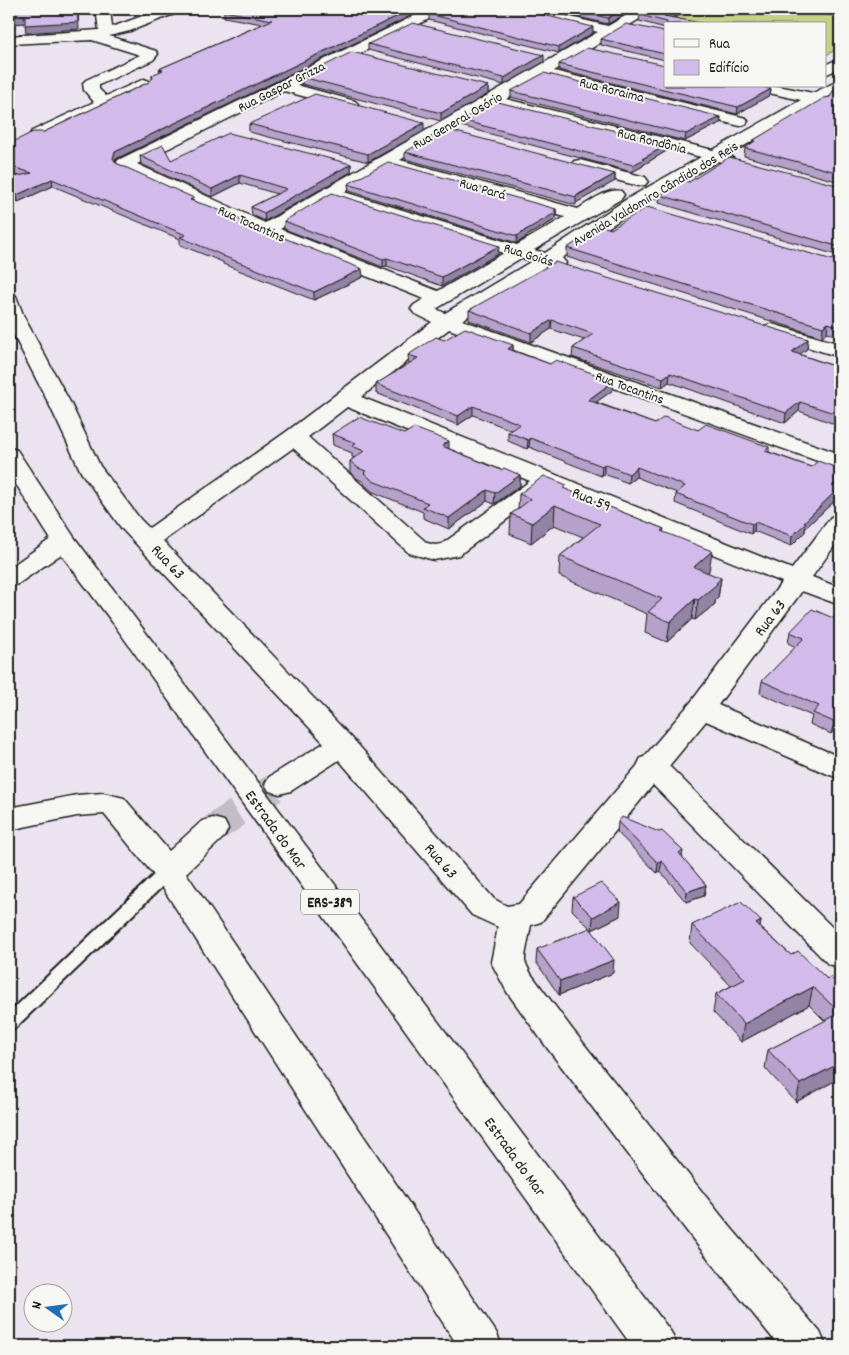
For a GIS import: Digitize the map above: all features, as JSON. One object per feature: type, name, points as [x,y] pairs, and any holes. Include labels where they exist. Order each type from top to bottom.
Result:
[{"type":"street","points":[[100,34],[104,9]]},
{"type":"street","points":[[9,40],[100,34],[125,28],[174,9]]},
{"type":"street","name":"Rua Gaspar Grizza","points":[[124,164],[438,9]]},
{"type":"street","points":[[521,9],[617,27],[640,27]]},
{"type":"street","name":"Rua General Osório","points":[[266,230],[332,194],[442,129],[495,93],[541,72],[646,9]]},
{"type":"street","points":[[411,22],[429,27]]},
{"type":"street","points":[[100,34],[151,54],[90,83],[92,90],[103,102]]},
{"type":"street","points":[[584,47],[602,51]]},
{"type":"street","points":[[348,52],[376,59]]},
{"type":"street","points":[[542,56],[561,60]]},
{"type":"street","name":"Rua Roraima","points":[[541,72],[755,113]]},
{"type":"street","points":[[38,134],[144,84]]},
{"type":"street","name":"Avenida Valdomiro Cândido dos Reis","points":[[345,398],[446,321],[546,260],[633,203],[840,84]]},
{"type":"street","points":[[281,86],[366,108]]},
{"type":"street","points":[[774,88],[794,90],[815,99],[840,105]]},
{"type":"street","name":"Avenida Valdomiro Cândido dos Reis","points":[[421,309],[794,90]]},
{"type":"street","name":"Rua Rondônia","points":[[495,93],[745,164]]},
{"type":"street","points":[[423,124],[460,134]]},
{"type":"street","points":[[199,126],[228,134]]},
{"type":"street","name":"Rua Pará","points":[[387,161],[579,216]]},
{"type":"street","points":[[564,161],[639,181]]},
{"type":"street","name":"Rua Tocantins","points":[[124,164],[266,230],[438,298]]},
{"type":"street","points":[[352,165],[371,170]]},
{"type":"street","name":"Rua Goiás","points":[[332,194],[575,268]]},
{"type":"street","points":[[611,197],[652,209]]},
{"type":"street","points":[[9,300],[14,317],[60,404],[89,467],[131,524],[148,540]]},
{"type":"street","name":"Rua Tocantins","points":[[421,309],[446,321],[840,462]]},
{"type":"street","points":[[755,325],[840,352]]},
{"type":"street","name":"Rua 63","points":[[345,398],[148,540],[342,745],[483,907],[498,916],[516,920],[530,913],[651,765],[701,708],[840,522]]},
{"type":"street","name":"Rua 59","points":[[345,398],[840,598]]},
{"type":"street","points":[[294,436],[418,548],[434,553],[450,550],[546,480]]},
{"type":"street","name":"Estrada do Mar","points":[[9,455],[64,541],[656,1346]]},
{"type":"street","points":[[9,579],[64,541]]},
{"type":"street","points":[[701,708],[840,768]]},
{"type":"street","points":[[280,784],[342,745]]},
{"type":"street","points":[[651,765],[840,955]]},
{"type":"street","points":[[9,819],[96,803],[113,805],[168,871],[481,1346]]},
{"type":"street","points":[[168,871],[213,829]]},
{"type":"street","points":[[516,920],[508,962],[519,983],[560,1039],[713,1235],[805,1346]]},
{"type":"lane","points":[[9,1023],[168,871]]},
{"type":"green space","points":[[694,9],[804,9],[840,17],[840,47],[826,55],[826,22],[667,22]]},
{"type":"building","points":[[11,9],[77,9],[78,22],[25,25],[25,16],[11,16]]},
{"type":"building","points":[[229,9],[412,9],[115,152],[113,158],[116,163],[194,198],[190,200],[212,207],[362,269],[314,292],[223,256],[180,237],[186,235],[52,179],[17,195],[9,191],[9,178],[32,173],[9,166],[9,144],[33,132],[44,132],[149,82],[153,78],[152,75],[163,70],[159,69],[272,20],[224,11]]},
{"type":"building","points":[[438,9],[519,9],[593,27],[559,47],[429,14]]},
{"type":"building","points":[[569,9],[624,9],[608,18]]},
{"type":"building","points":[[649,9],[679,9],[664,16],[696,22],[667,22],[640,15]]},
{"type":"building","points":[[413,23],[544,55],[504,78],[368,44]]},
{"type":"building","points":[[626,24],[664,32],[664,54],[601,39]]},
{"type":"building","points":[[587,48],[664,65],[664,88],[771,89],[738,107],[559,64]]},
{"type":"building","points":[[352,52],[488,86],[441,113],[302,77]]},
{"type":"building","points":[[544,73],[721,117],[686,134],[511,91]]},
{"type":"building","points":[[840,87],[840,173],[745,148],[755,141],[752,141],[824,98],[830,97],[833,91]]},
{"type":"building","points":[[315,94],[424,123],[368,154],[249,124]]},
{"type":"building","points":[[494,101],[669,144],[633,165],[461,120]]},
{"type":"building","points":[[445,129],[615,174],[575,197],[405,152]]},
{"type":"building","points":[[229,133],[351,164],[264,213],[251,207],[287,189],[240,175],[212,189],[140,156],[163,145],[171,160]]},
{"type":"building","points":[[729,157],[840,186],[840,247],[660,195],[683,181],[689,182]]},
{"type":"building","points":[[388,162],[556,209],[554,211],[557,212],[517,236],[348,184]]},
{"type":"building","points":[[332,193],[499,246],[442,277],[387,258],[383,259],[284,221]]},
{"type":"building","points":[[647,207],[840,262],[840,327],[828,323],[823,327],[567,248],[602,226],[611,229]]},
{"type":"building","points":[[555,262],[808,339],[792,352],[840,368],[840,415],[800,402],[786,413],[670,373],[663,378],[573,348],[593,334],[552,320],[531,333],[469,310]]},
{"type":"building","points":[[465,328],[513,345],[508,349],[550,364],[556,360],[614,381],[588,400],[655,424],[664,417],[698,430],[706,424],[769,447],[765,451],[811,467],[818,461],[840,469],[840,479],[832,486],[839,488],[792,536],[755,522],[752,524],[676,494],[685,486],[637,467],[629,474],[604,464],[602,466],[530,438],[528,440],[508,432],[520,424],[473,406],[458,416],[376,384],[418,358],[408,355],[436,337],[444,340]]},
{"type":"building","points":[[359,417],[404,434],[414,428],[449,441],[442,446],[501,470],[504,468],[520,475],[495,493],[487,490],[449,518],[423,507],[428,503],[373,481],[364,473],[366,471],[358,468],[350,461],[364,451],[352,446],[356,443],[332,434]]},
{"type":"building","points":[[544,476],[567,485],[563,488],[664,529],[661,531],[712,551],[694,567],[721,578],[717,584],[698,600],[695,599],[670,622],[648,612],[662,599],[560,556],[600,524],[555,505],[532,523],[511,514],[531,499],[519,494]]},
{"type":"building","points":[[840,564],[840,571],[835,569]]},
{"type":"building","points":[[812,609],[840,621],[840,718],[838,717],[834,722],[813,713],[819,706],[762,681],[804,638],[790,632]]},
{"type":"building","points":[[622,817],[659,832],[662,831],[683,851],[679,853],[706,885],[687,892],[662,861],[658,863],[618,822]]},
{"type":"building","points":[[601,883],[621,902],[593,917],[573,897]]},
{"type":"building","points":[[741,902],[761,921],[756,924],[791,955],[798,951],[827,979],[830,977],[840,987],[840,1013],[813,987],[744,1024],[716,994],[745,979],[692,925]]},
{"type":"building","points":[[590,928],[614,960],[560,981],[537,949]]},
{"type":"building","points":[[840,1013],[840,1063],[800,1084],[768,1050]]},
{"type":"tunnel","points":[[213,829],[280,784]]}]
